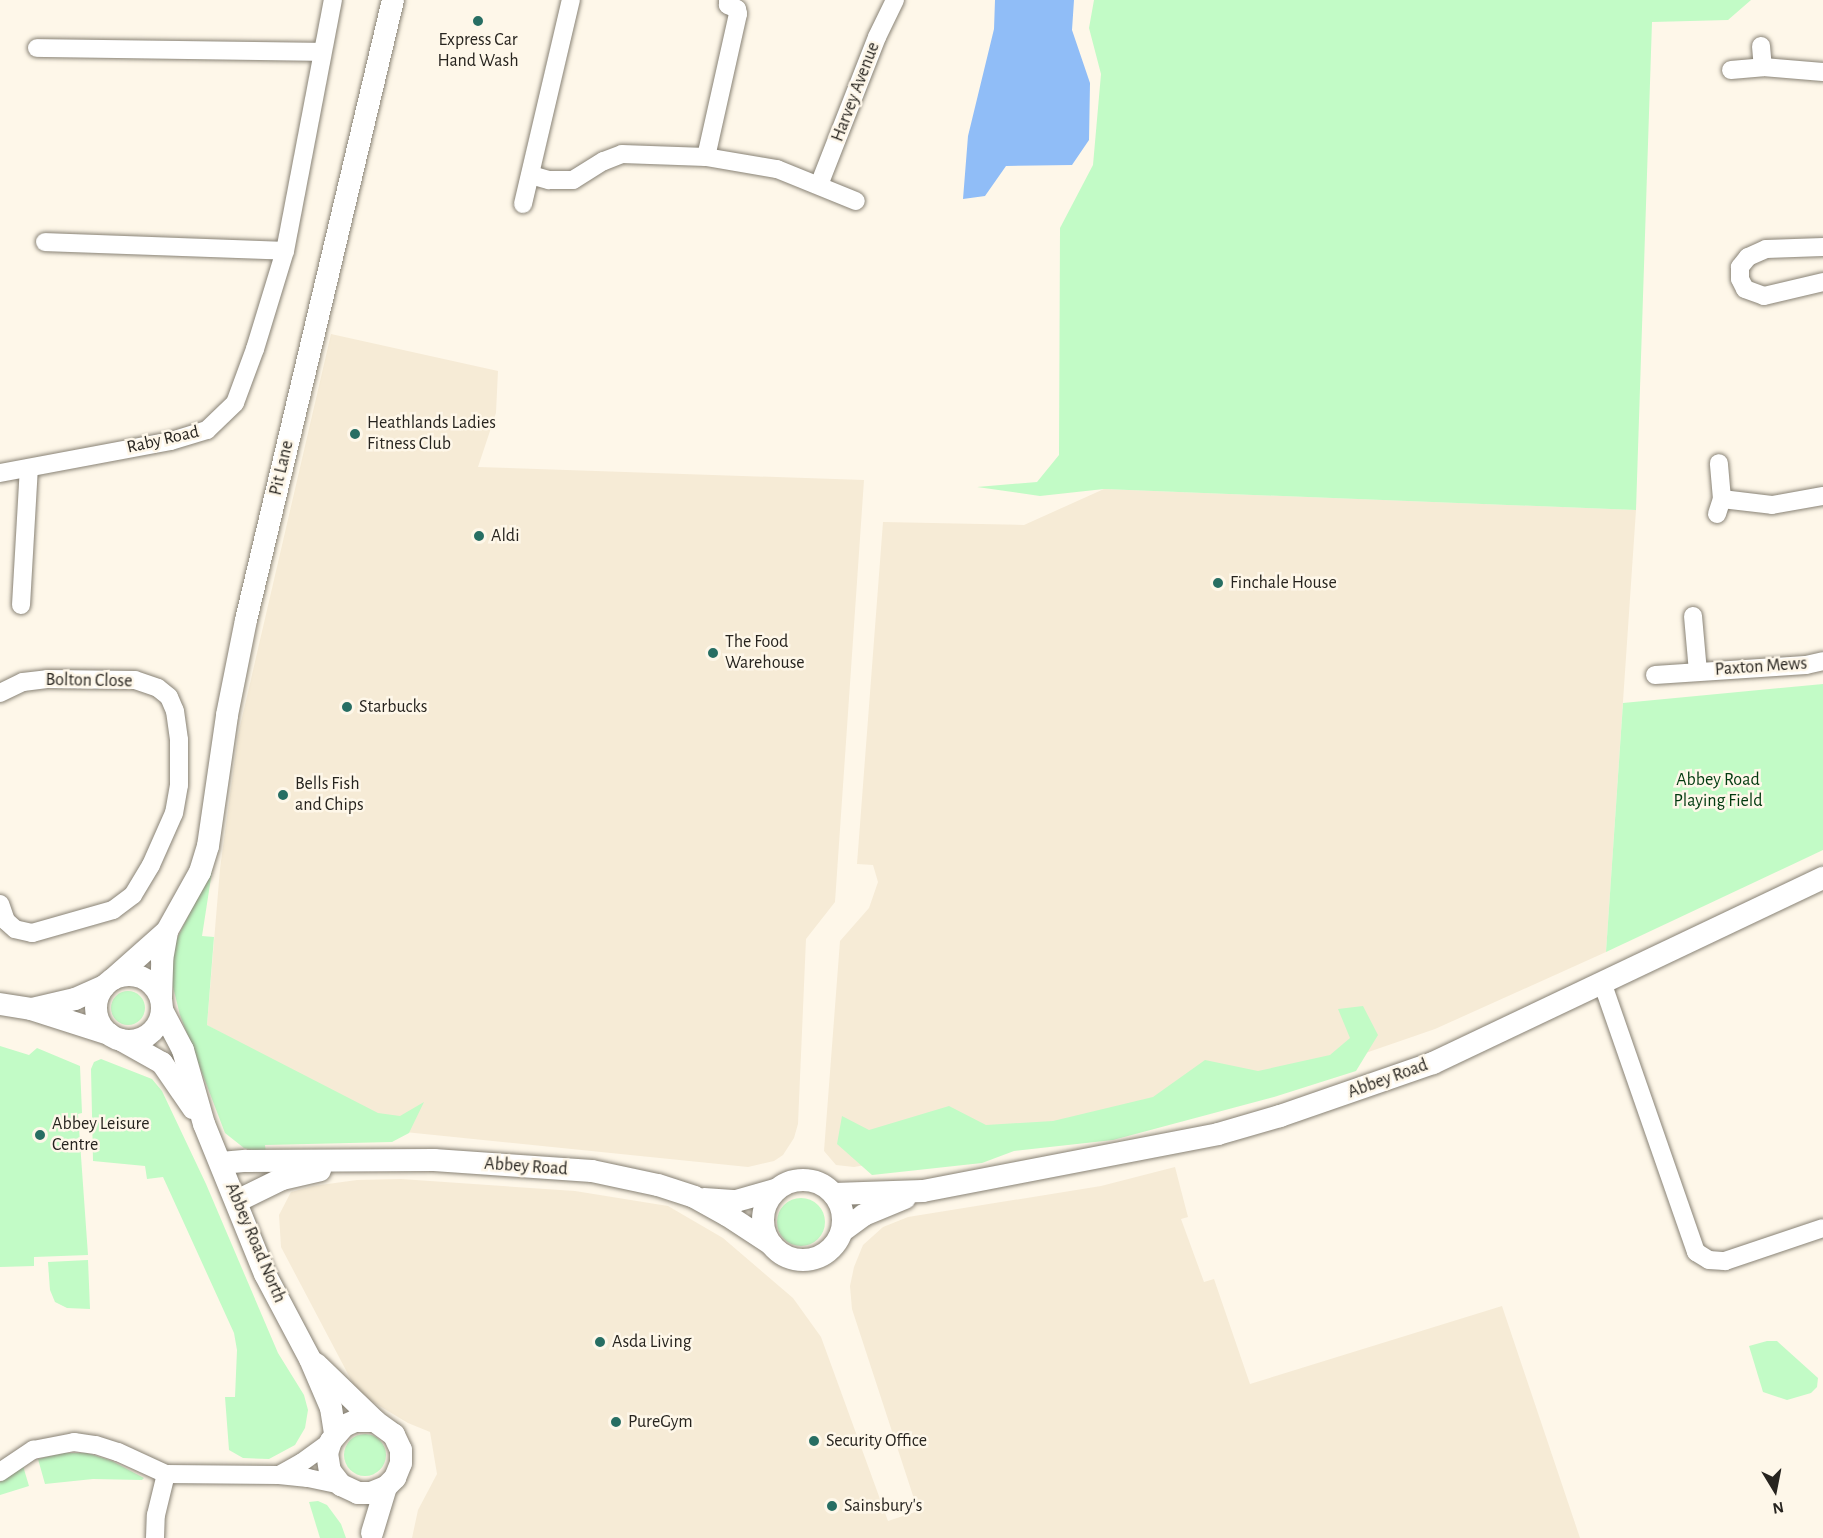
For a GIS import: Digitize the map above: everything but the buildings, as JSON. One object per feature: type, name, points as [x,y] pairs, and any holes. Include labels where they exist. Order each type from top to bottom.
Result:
[{"type":"street","name":"Raby Road","points":[[0,473],[171,441],[207,430],[235,402],[255,349],[285,251],[321,52],[333,0]]},
{"type":"street","name":"Pit Lane","points":[[109,983],[167,931],[200,872],[208,846],[227,715],[246,620],[393,0]]},
{"type":"street","points":[[523,204],[571,0]]},
{"type":"street","points":[[706,156],[738,14],[737,9],[728,5],[728,0]]},
{"type":"street","name":"Harvey Avenue","points":[[819,185],[877,37],[895,0]]},
{"type":"street","points":[[1761,46],[1763,66]]},
{"type":"street","points":[[37,48],[321,52]]},
{"type":"street","points":[[1731,70],[1763,66],[1823,72]]},
{"type":"street","points":[[531,175],[556,181],[573,180],[604,161],[622,154],[706,156],[777,169],[856,201]]},
{"type":"street","points":[[45,242],[285,251]]},
{"type":"street","points":[[1823,247],[1766,249],[1748,257],[1740,267],[1740,273],[1745,289],[1764,296],[1823,282]]},
{"type":"street","points":[[1719,463],[1719,507],[1772,505],[1823,496]]},
{"type":"street","points":[[21,605],[29,468]]},
{"type":"street","name":"Paxton Mews","points":[[1693,615],[1698,672]]},
{"type":"street","name":"Paxton Mews","points":[[1654,675],[1823,662]]},
{"type":"street","name":"Bolton Close","points":[[0,693],[23,682],[47,679],[135,680],[158,688],[169,697],[175,711],[179,740],[179,785],[174,813],[152,865],[133,895],[112,910],[32,933],[15,929],[6,921],[0,904]]},
{"type":"street","name":"Abbey Road","points":[[923,1191],[1218,1134],[1280,1116],[1433,1063],[1823,878]]},
{"type":"street","name":"Pit Lane","points":[[161,1004],[162,960],[167,931]]},
{"type":"street","points":[[31,1009],[75,999],[132,975],[141,977],[156,989],[183,1050],[204,1124]]},
{"type":"street","points":[[1602,982],[1696,1252],[1709,1260],[1725,1261],[1823,1228]]},
{"type":"street","points":[[109,983],[96,1007],[102,1027],[114,1037],[162,1063],[204,1124]]},
{"type":"street","points":[[0,1004],[31,1009],[129,1041],[148,1035],[160,1020],[161,1004]]},
{"type":"street","name":"Abbey Road North","points":[[204,1124],[265,1274],[310,1359],[331,1408],[333,1438]]},
{"type":"street","name":"Abbey Road","points":[[221,1163],[434,1160],[592,1171],[658,1185],[694,1197],[727,1215],[771,1244]]},
{"type":"street","name":"Abbey Road","points":[[237,1201],[293,1176],[355,1162]]},
{"type":"street","points":[[842,1231],[841,1207],[834,1194],[825,1185],[808,1180],[795,1180],[775,1190],[768,1199],[762,1216],[765,1234],[771,1244],[782,1254],[795,1259],[813,1259],[825,1253],[836,1242],[842,1231],[864,1215],[923,1191]]},
{"type":"street","name":"Abbey Road","points":[[694,1197],[736,1201],[775,1190]]},
{"type":"street","points":[[834,1194],[923,1191]]},
{"type":"street","name":"Abbey Road North","points":[[310,1359],[375,1421]]},
{"type":"street","points":[[0,1472],[33,1450],[74,1442],[96,1444],[166,1474],[279,1475],[308,1478],[358,1493],[371,1493],[386,1487],[395,1478],[401,1463],[401,1450],[394,1435],[375,1421],[355,1421],[344,1425],[333,1438],[301,1463],[279,1475]]},
{"type":"street","points":[[333,1438],[327,1453],[330,1471],[343,1487],[372,1536]]},
{"type":"street","points":[[155,1538],[156,1515],[166,1474]]},
{"type":"street","points":[[372,1536],[386,1487]]},
{"type":"shaded area","points":[[331,334],[498,371],[496,413],[478,467],[864,480],[835,902],[806,939],[798,1124],[794,1138],[783,1155],[774,1161],[748,1167],[395,1131],[207,1025],[220,869],[238,735]]},
{"type":"shaded area","points":[[1104,489],[1636,510],[1606,952],[1435,1029],[1218,1104],[854,1167],[836,1165],[824,1151],[840,941],[869,908],[878,882],[873,865],[857,864],[883,522],[1024,525]]},
{"type":"shaded area","points":[[1175,1167],[1188,1217],[1181,1219],[1204,1282],[1214,1279],[1250,1384],[1502,1306],[1580,1538],[412,1538],[418,1510],[437,1474],[430,1432],[408,1423],[358,1393],[281,1247],[279,1215],[291,1192],[313,1186],[357,1180],[401,1179],[575,1191],[668,1206],[723,1238],[793,1298],[821,1337],[888,1521],[918,1511],[852,1309],[850,1286],[854,1267],[863,1245],[883,1227],[908,1217],[1101,1186]]},
{"type":"green space","points":[[1094,0],[1751,0],[1728,20],[1652,22],[1636,510],[1104,489],[1040,496],[977,487],[1037,482],[1059,455],[1060,228],[1093,165],[1101,74],[1089,28]]},
{"type":"green space","name":"Abbey Road Playing Field","points":[[1823,684],[1823,850],[1606,952],[1623,703]]},
{"type":"green space","points":[[213,865],[202,936],[214,937],[207,1025],[378,1113],[400,1116],[424,1102],[409,1133],[392,1142],[265,1145],[266,1153],[244,1148],[225,1133],[180,1015],[171,979],[171,951]]},
{"type":"green space","points":[[128,991],[140,996],[145,1008],[140,1020],[128,1025],[116,1020],[111,1008],[116,996]]},
{"type":"green space","points":[[1363,1006],[1378,1035],[1356,1071],[1274,1097],[1113,1140],[1014,1151],[982,1163],[872,1175],[837,1144],[842,1116],[869,1130],[949,1106],[986,1125],[1053,1121],[1153,1097],[1205,1060],[1258,1071],[1330,1055],[1350,1038],[1338,1009]]},
{"type":"green space","name":"Abbey Leisure Centre","points":[[0,1046],[29,1055],[37,1048],[80,1066],[82,1113],[78,1114],[88,1255],[34,1257],[34,1266],[0,1267]]},
{"type":"green space","points":[[101,1059],[152,1079],[162,1091],[206,1184],[278,1353],[304,1395],[308,1410],[305,1428],[295,1445],[269,1459],[243,1458],[229,1450],[225,1397],[235,1397],[237,1350],[234,1333],[163,1177],[147,1179],[145,1166],[93,1161],[91,1069],[94,1062]]},
{"type":"green space","points":[[796,1198],[806,1198],[821,1208],[825,1222],[824,1231],[815,1242],[806,1246],[796,1246],[781,1236],[777,1227],[777,1217],[787,1202]]},
{"type":"green space","points":[[88,1260],[90,1309],[67,1308],[55,1302],[50,1290],[48,1262]]},
{"type":"green space","points":[[1777,1341],[1818,1378],[1817,1387],[1811,1393],[1787,1400],[1763,1392],[1749,1346]]},
{"type":"green space","points":[[365,1434],[373,1435],[380,1440],[385,1447],[385,1463],[380,1470],[373,1475],[365,1476],[357,1475],[350,1470],[345,1463],[344,1455],[345,1447],[350,1440],[357,1435]]},
{"type":"green space","points":[[63,1453],[87,1453],[112,1461],[144,1478],[142,1480],[93,1479],[45,1484],[38,1459]]},
{"type":"green space","points":[[23,1466],[29,1486],[0,1495],[0,1482]]},
{"type":"green space","points":[[318,1501],[327,1505],[341,1524],[346,1538],[320,1538],[309,1502]]},
{"type":"water","points":[[995,0],[1074,0],[1072,30],[1090,83],[1089,140],[1072,165],[1006,166],[985,196],[963,199],[968,136],[994,29]]},
{"type":"place","name":"Express Car Hand Wash","points":[[478,21]]},
{"type":"place","name":"Heathlands Ladies Fitness Club","points":[[355,434]]},
{"type":"place","name":"Aldi","points":[[479,536]]},
{"type":"place","name":"Finchale House","points":[[1218,583]]},
{"type":"place","name":"The Food Warehouse","points":[[713,653]]},
{"type":"place","name":"Starbucks","points":[[347,707]]},
{"type":"place","name":"Bells Fish and Chips","points":[[283,795]]},
{"type":"place","name":"Abbey Leisure Centre","points":[[40,1135]]},
{"type":"place","name":"Asda Living","points":[[600,1342]]},
{"type":"place","name":"PureGym","points":[[616,1422]]},
{"type":"place","name":"Security Office","points":[[814,1441]]},
{"type":"place","name":"Sainsbury's","points":[[832,1506]]}]
